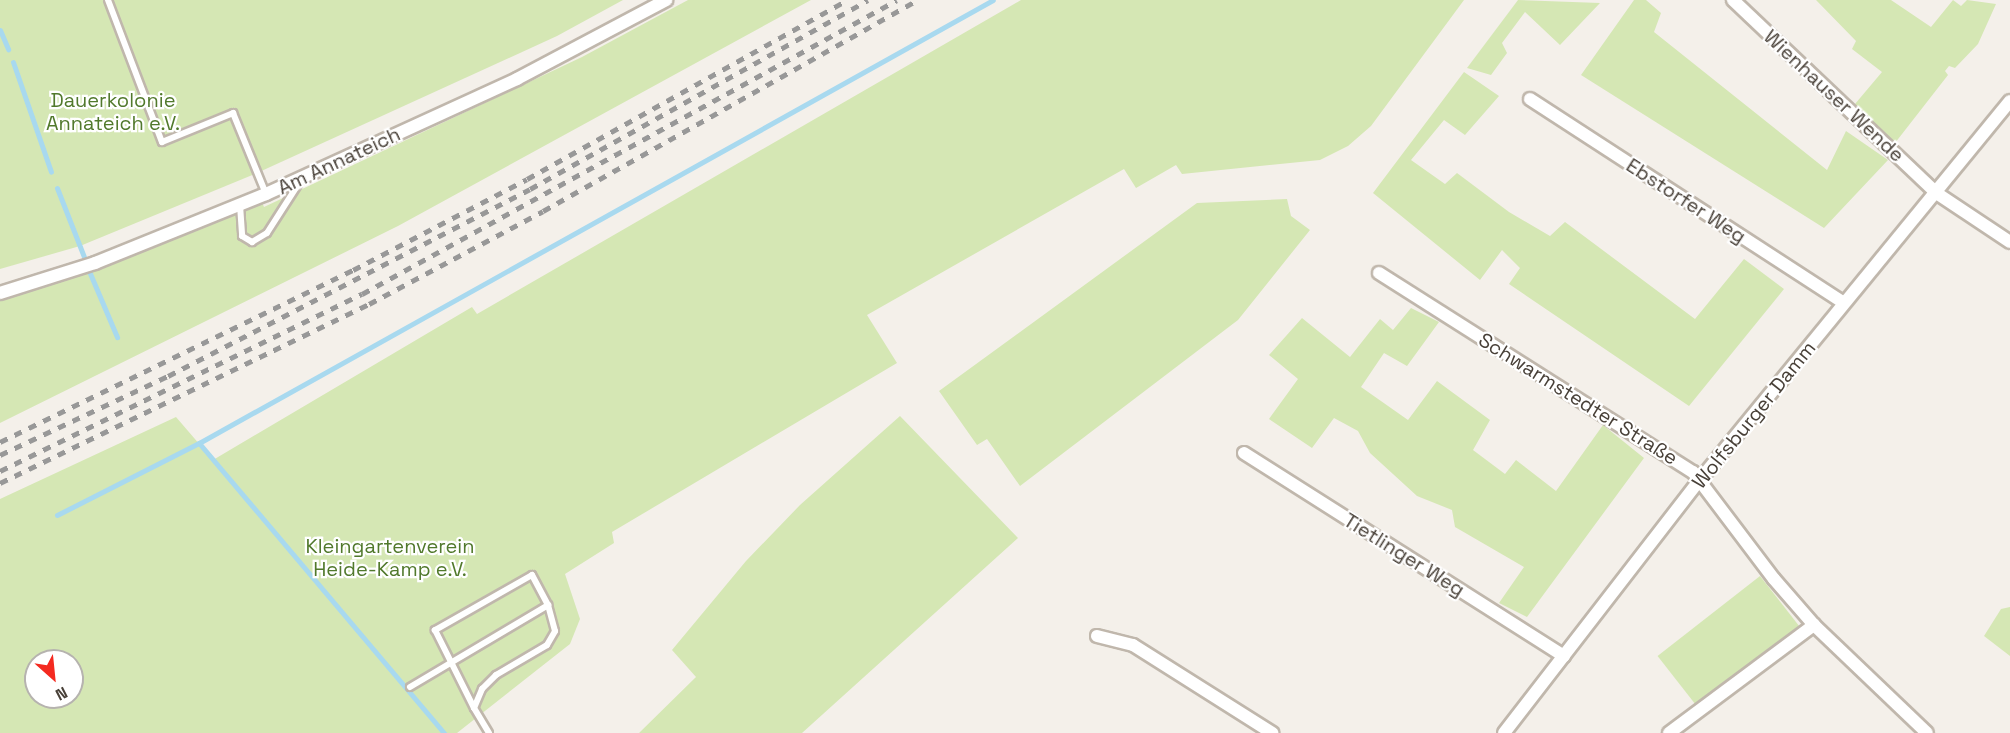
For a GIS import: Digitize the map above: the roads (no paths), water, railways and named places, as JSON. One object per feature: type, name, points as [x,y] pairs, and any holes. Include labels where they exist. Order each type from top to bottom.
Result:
[{"type":"street","name":"Am Annateich","points":[[0,293],[95,263],[266,194],[517,79],[666,0]]},
{"type":"street","name":"Wienhauser Wende","points":[[1732,0],[1935,192],[2010,242]]},
{"type":"street","name":"Ebstorfer Weg","points":[[1530,99],[1843,302]]},
{"type":"street","name":"Wolfsburger Damm","points":[[1504,733],[1843,302],[2010,101]]},
{"type":"street","name":"Schwarmstedter Straße","points":[[1379,273],[1693,472],[1774,579],[1814,625],[1927,733]]},
{"type":"street","name":"Tietlinger Weg","points":[[1244,453],[1564,656]]},
{"type":"street","points":[[1669,733],[1814,625]]},
{"type":"street","points":[[1097,636],[1132,645],[1272,733]]},
{"type":"lane","points":[[108,0],[162,141],[233,113],[266,194]]},
{"type":"lane","points":[[240,205],[242,236],[252,242],[267,232],[302,178]]},
{"type":"lane","points":[[474,708],[482,689],[496,675],[547,645],[555,631],[548,605],[532,575],[435,630],[474,708],[489,733]]},
{"type":"lane","points":[[410,687],[548,605]]},
{"type":"waterway","points":[[57,515],[199,443],[993,0]]},
{"type":"waterway","points":[[0,30],[8,49]]},
{"type":"waterway","points":[[13,62],[51,172]]},
{"type":"waterway","points":[[57,188],[84,257]]},
{"type":"waterway","points":[[89,271],[117,337]]},
{"type":"waterway","points":[[199,443],[444,733]]},
{"type":"railway","points":[[0,442],[353,270],[527,179],[847,0]]},
{"type":"railway","points":[[0,455],[168,376],[530,189],[868,0]]},
{"type":"railway","points":[[0,471],[362,294],[897,0]]},
{"type":"railway","points":[[0,483],[369,304],[543,211],[918,0]]},
{"type":"park label","name":"Dauerkolonie Annateich e.V.","points":[[113,112]]},
{"type":"park label","name":"Kleingartenverein Heide-Kamp e.V.","points":[[390,558]]}]
